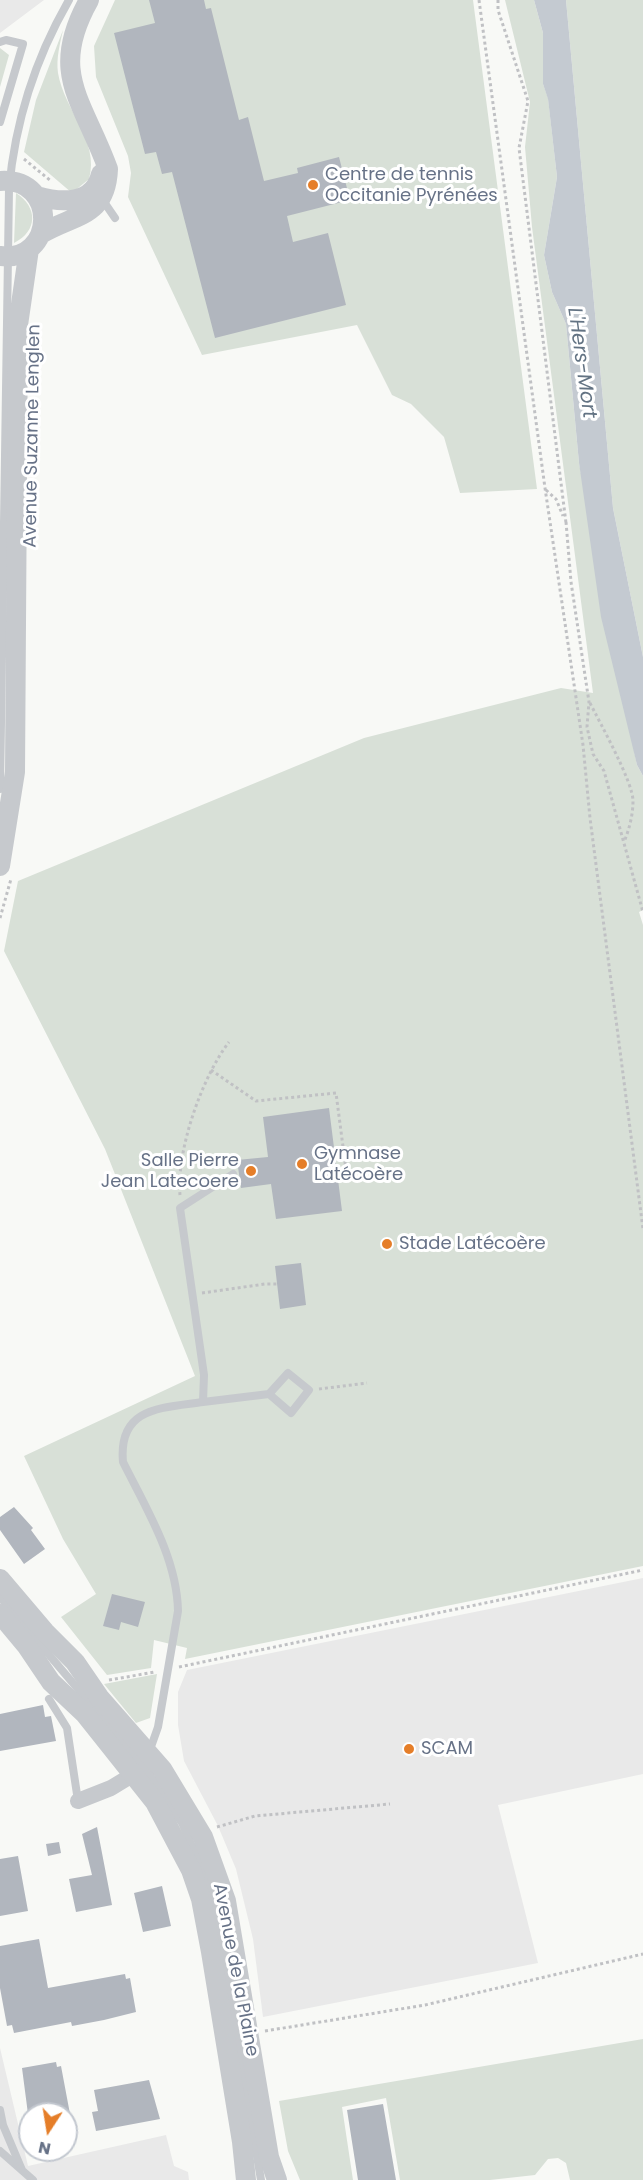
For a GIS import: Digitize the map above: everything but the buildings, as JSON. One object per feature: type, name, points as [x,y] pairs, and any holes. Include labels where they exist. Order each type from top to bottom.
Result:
[{"type":"street","points":[[3,256],[35,242],[61,222],[88,212],[102,199],[108,169],[69,69],[72,35],[89,0]]},
{"type":"street","points":[[5,181],[20,183],[37,196],[57,201],[77,199],[88,195],[100,179],[102,154]]},
{"type":"street","name":"Avenue Suzanne Lenglen","points":[[6,870],[15,772],[18,325],[35,242],[44,215],[37,196]]},
{"type":"street","name":"Avenue de la Plaine","points":[[0,1579],[45,1632],[75,1662],[99,1697],[162,1769],[192,1816],[213,1861],[226,1901],[269,2157],[277,2180]]},
{"type":"street","name":"Avenue de la Plaine","points":[[0,1614],[26,1645],[51,1682],[85,1714],[134,1773],[175,1836],[201,1899],[241,2131],[246,2180]]},
{"type":"street","points":[[78,1801],[111,1788],[134,1773]]},
{"type":"lane","points":[[0,789],[5,181],[26,97],[52,30],[69,0]]},
{"type":"lane","points":[[0,42],[6,40],[23,44],[0,122]]},
{"type":"lane","points":[[102,199],[115,218]]},
{"type":"lane","points":[[203,1402],[204,1375],[180,1208],[233,1174]]},
{"type":"lane","points":[[146,1750],[152,1744],[158,1727],[178,1611],[174,1572],[123,1462],[121,1443],[133,1421],[149,1411],[269,1394],[288,1373],[309,1390],[291,1413],[269,1394]]},
{"type":"lane","points":[[0,1597],[145,1768],[165,1795],[195,1850],[206,1878],[218,1926],[261,2180]]},
{"type":"lane","points":[[49,1698],[67,1728],[78,1801]]},
{"type":"lane","points":[[0,2110],[2,2127],[22,2170]]},
{"type":"lane","points":[[0,2151],[33,2180]]},
{"type":"path","points":[[479,0],[545,488],[580,723],[590,818],[643,1229]]},
{"type":"path","points":[[498,0],[498,10],[528,101],[519,148],[566,523],[571,582],[589,702],[588,727],[593,754],[604,771],[643,912]]},
{"type":"path","points":[[21,157],[56,185]]},
{"type":"path","points":[[545,488],[556,499],[566,523]]},
{"type":"path","points":[[589,702],[616,755],[633,800],[629,829],[623,843]]},
{"type":"path","points":[[580,723],[588,727]]},
{"type":"path","points":[[0,918],[6,870]]},
{"type":"path","points":[[180,1208],[179,1188],[186,1145],[202,1086],[229,1042]]},
{"type":"path","points":[[211,1070],[256,1101],[336,1093],[348,1185]]},
{"type":"path","points":[[192,1296],[213,1290],[277,1284]]},
{"type":"path","points":[[309,1390],[367,1383]]},
{"type":"path","points":[[105,1681],[166,1671],[643,1570]]},
{"type":"path","points":[[218,1826],[255,1816],[390,1804]]},
{"type":"path","points":[[257,2032],[425,2005],[643,1954]]},
{"type":"shaded area","points":[[0,0],[44,0],[0,33]]},
{"type":"shaded area","name":"Centre de tennis Occitanie Pyrénées","points":[[115,0],[473,0],[537,489],[460,493],[444,437],[411,404],[392,395],[357,325],[202,355],[128,197],[131,173],[128,156],[96,77],[94,46]]},
{"type":"shaded area","name":"Stade Latécoère","points":[[505,0],[534,0],[543,33],[543,84],[548,98],[557,177],[544,255],[552,292],[566,324],[579,463],[626,712],[637,765],[643,776],[643,910],[639,912],[643,925],[643,1566],[185,1659],[187,1648],[154,1640],[151,1668],[107,1675],[61,1617],[96,1594],[63,1539],[24,1456],[195,1376],[105,1149],[4,951],[18,881],[364,738],[561,688],[593,693],[532,227],[525,147],[530,102]]},
{"type":"shaded area","points":[[566,0],[643,0],[643,657],[613,508]]},
{"type":"shaded area","points":[[63,30],[58,56],[58,73],[67,100],[86,139],[91,165],[89,179],[72,193],[24,152],[36,100]]},
{"type":"shaded area","points":[[0,48],[9,55],[0,87]]},
{"type":"shaded area","points":[[16,193],[28,205],[32,219],[28,232],[14,243]]},
{"type":"shaded area","points":[[643,1578],[643,1774],[498,1805],[538,1963],[263,2017],[253,1939],[236,1869],[218,1826],[184,1761],[178,1725],[178,1692],[187,1670]]},
{"type":"shaded area","points":[[157,1674],[150,1718],[136,1723],[104,1684]]},
{"type":"shaded area","points":[[643,2039],[643,2180],[570,2180],[566,2163],[558,2158],[548,2159],[535,2175],[490,2180],[400,2180],[386,2098],[342,2107],[353,2180],[300,2180],[288,2151],[279,2101]]},
{"type":"shaded area","points":[[0,2048],[18,2124],[18,2162],[27,2162],[28,2166],[46,2162],[78,2162],[78,2155],[166,2135],[174,2166],[188,2172],[189,2180],[0,2180]]},
{"type":"water","name":"L'Hers-Mort","points":[[534,0],[566,0],[613,508],[643,657],[643,776],[637,765],[601,617],[579,463],[566,324],[552,292],[544,255],[557,177],[548,99],[543,84],[543,33]]},
{"type":"place","name":"Centre de tennis Occitanie Pyrénées","points":[[313,185]]},
{"type":"place","name":"Gymnase Latécoère","points":[[302,1164]]},
{"type":"place","name":"Salle Pierre Jean Latecoere","points":[[251,1171]]},
{"type":"place","name":"Stade Latécoère","points":[[387,1244]]},
{"type":"place","name":"SCAM","points":[[409,1749]]}]
